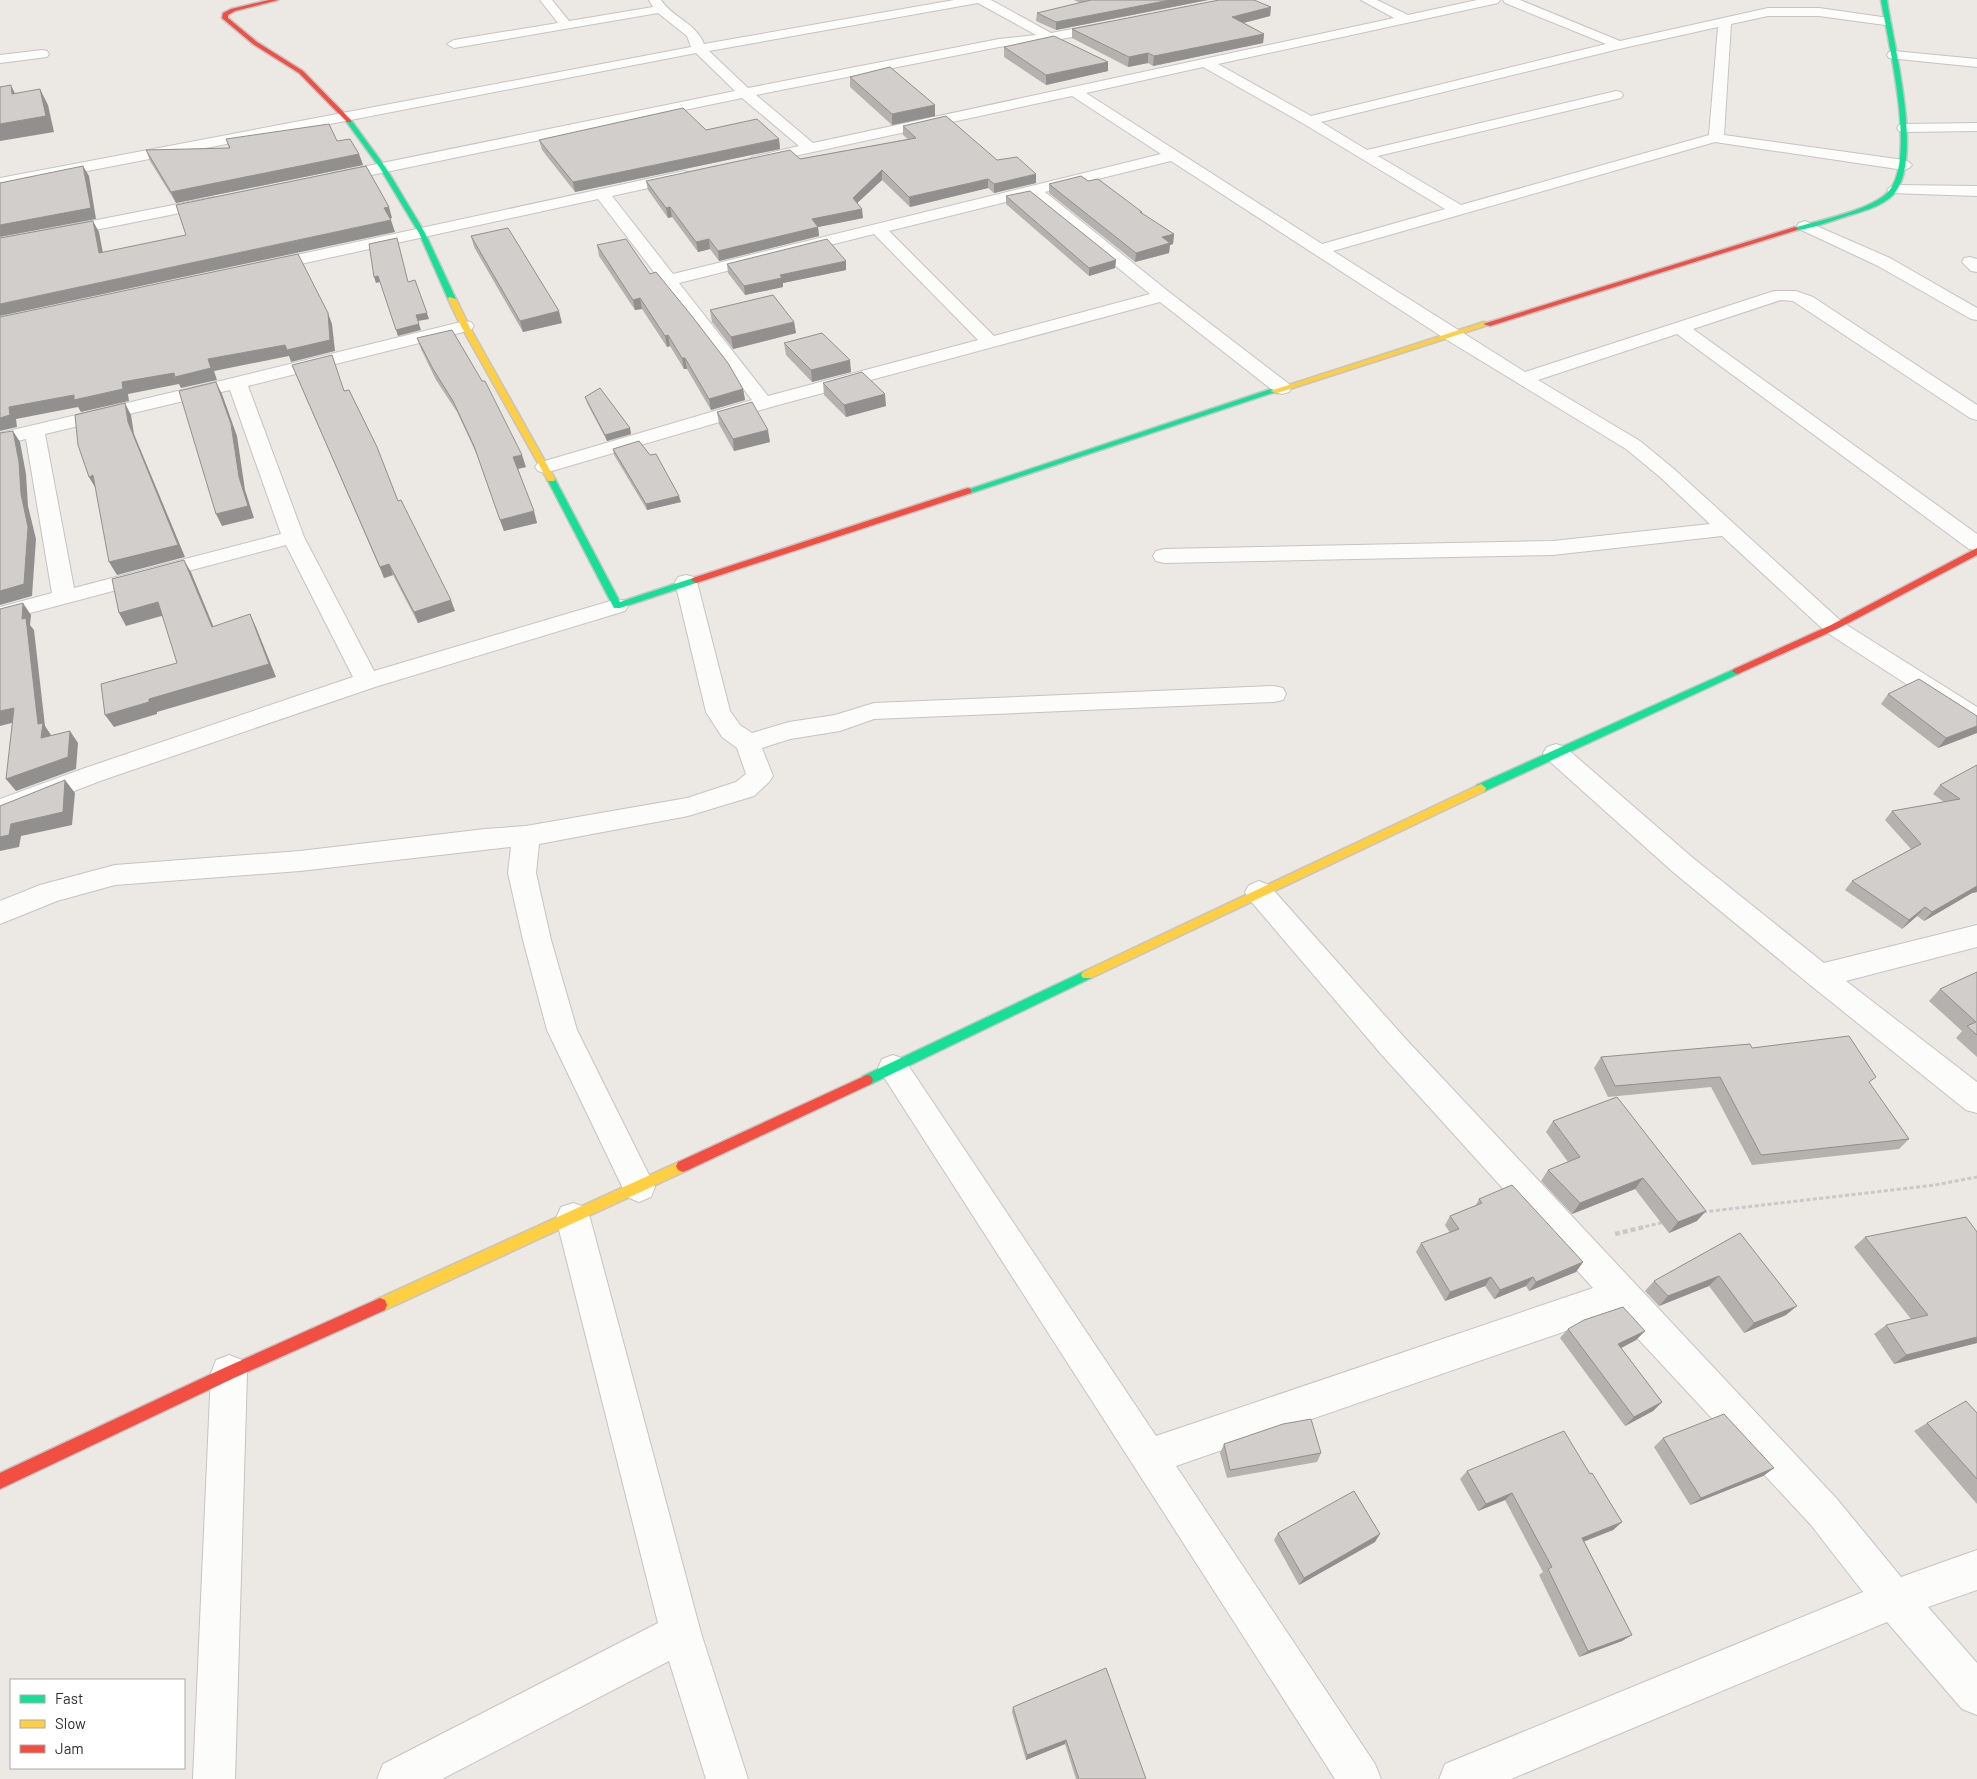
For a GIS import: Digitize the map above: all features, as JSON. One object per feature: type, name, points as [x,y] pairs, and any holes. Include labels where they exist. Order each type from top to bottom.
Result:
[{"type":"street","points":[[275,0],[233,10],[225,14],[225,18],[255,43],[302,72],[346,117],[383,168],[422,233],[465,326],[546,466],[617,606]]},
{"type":"street","points":[[546,0],[566,25]]},
{"type":"street","points":[[0,183],[699,49],[975,0]]},
{"type":"street","points":[[982,0],[1074,48]]},
{"type":"street","points":[[1367,0],[1408,20]]},
{"type":"street","points":[[744,163],[1494,0]]},
{"type":"street","points":[[1508,0],[1619,45]]},
{"type":"street","points":[[0,809],[94,774],[366,682],[617,606],[1282,388],[1805,226],[1882,200],[1895,190],[1902,179],[1904,165],[1904,128],[1894,55],[1885,21],[1884,0]]},
{"type":"street","points":[[454,44],[566,25],[658,4],[693,34],[699,49],[745,93],[810,148]]},
{"type":"street","points":[[1309,121],[1619,45],[1778,10],[1818,12],[1885,21]]},
{"type":"street","points":[[1715,138],[1718,132],[1725,22]]},
{"type":"street","points":[[316,182],[745,93],[999,44],[1123,24]]},
{"type":"street","points":[[0,59],[42,54]]},
{"type":"street","points":[[1894,55],[1977,64]]},
{"type":"street","points":[[1206,63],[1309,121],[1459,211]]},
{"type":"street","points":[[1120,70],[1134,78]]},
{"type":"street","points":[[1074,91],[1453,336],[1633,445],[1667,473],[1834,628],[1977,718]]},
{"type":"street","points":[[1364,155],[1616,94]]},
{"type":"street","points":[[1904,128],[1977,127]]},
{"type":"street","points":[[1320,250],[1715,138],[1904,165]]},
{"type":"street","points":[[669,280],[1172,156]]},
{"type":"street","points":[[249,270],[696,174]]},
{"type":"street","points":[[1034,190],[1163,296],[1282,388]]},
{"type":"street","points":[[1895,190],[1977,191]]},
{"type":"street","points":[[602,194],[764,403]]},
{"type":"street","points":[[0,244],[230,199]]},
{"type":"street","points":[[1805,226],[1884,262],[1977,315]]},
{"type":"street","points":[[877,228],[989,341]]},
{"type":"street","points":[[1525,378],[1780,295],[1796,296],[1807,301],[1977,414]]},
{"type":"street","points":[[546,466],[989,341],[1163,296]]},
{"type":"street","points":[[0,440],[465,326]]},
{"type":"street","points":[[1678,327],[1977,544]]},
{"type":"street","points":[[237,383],[293,537],[366,682]]},
{"type":"street","points":[[35,432],[64,596]]},
{"type":"street","points":[[1164,556],[1553,548],[1726,529]]},
{"type":"street","points":[[0,614],[293,537]]},
{"type":"street","points":[[0,1481],[229,1373],[573,1218],[1556,753],[1834,628],[1977,551]]},
{"type":"street","points":[[0,913],[50,892],[115,875],[300,861],[485,839],[526,836],[688,807],[746,789],[760,776],[748,743],[731,731],[718,712],[686,582]]},
{"type":"street","points":[[748,743],[789,731],[840,723],[855,716],[874,711],[1274,694]]},
{"type":"street","points":[[1556,753],[1683,865],[1819,976],[1977,1100]]},
{"type":"street","points":[[526,836],[522,873],[537,940],[562,1030],[638,1187]]},
{"type":"street","points":[[1259,892],[1392,1045],[1577,1244],[1621,1295],[1824,1512],[1894,1599],[1977,1694]]},
{"type":"street","points":[[1819,976],[1977,936]]},
{"type":"street","points":[[893,1068],[1360,1779]]},
{"type":"street","points":[[573,1218],[681,1633],[728,1779]]},
{"type":"street","points":[[1148,1457],[1621,1295]]},
{"type":"street","points":[[214,1779],[229,1373]]},
{"type":"street","points":[[1460,1779],[1894,1599],[1977,1570]]},
{"type":"street","points":[[398,1779],[681,1633]]},
{"type":"path","points":[[1693,1214],[1712,1210],[1935,1185],[1977,1177]]},
{"type":"path","points":[[1577,1244],[1666,1221]]},
{"type":"building","points":[[1091,0],[1170,0],[1056,22],[1037,13]]},
{"type":"building","points":[[1219,0],[1254,0],[1271,7],[1232,17],[1264,34],[1154,56],[1148,53],[1129,57],[1072,29]]},
{"type":"building","points":[[1054,36],[1108,62],[1046,75],[1004,47]]},
{"type":"building","points":[[890,67],[935,105],[892,114],[850,77]]},
{"type":"building","points":[[11,85],[12,94],[40,89],[46,116],[0,124],[0,87]]},
{"type":"building","points":[[683,108],[706,130],[757,119],[779,139],[573,182],[539,140]]},
{"type":"building","points":[[946,116],[997,160],[1017,157],[1036,174],[994,184],[988,179],[909,197],[882,170],[853,198],[862,209],[812,219],[818,227],[718,251],[709,239],[696,242],[670,207],[666,208],[646,181],[790,150],[800,159],[916,138],[903,126]]},
{"type":"building","points":[[329,124],[337,141],[350,139],[359,154],[171,192],[146,150],[230,148],[226,139]]},
{"type":"building","points":[[83,166],[91,208],[0,225],[0,183]]},
{"type":"building","points":[[366,166],[389,207],[384,208],[391,220],[0,304],[0,238],[93,221],[99,253],[186,235],[176,205]]},
{"type":"building","points":[[1081,176],[1088,181],[1098,179],[1142,212],[1140,212],[1174,234],[1162,237],[1170,243],[1136,253],[1049,184]]},
{"type":"building","points":[[1030,191],[1116,260],[1089,268],[1006,196]]},
{"type":"building","points":[[508,228],[559,311],[520,321],[471,236]]},
{"type":"building","points":[[397,238],[408,282],[415,280],[427,313],[416,315],[419,324],[396,330],[378,276],[374,277],[369,244]]},
{"type":"building","points":[[626,239],[650,274],[656,272],[691,315],[728,363],[743,389],[709,399],[685,358],[682,358],[668,335],[665,336],[640,298],[633,300],[597,245]]},
{"type":"building","points":[[827,239],[846,261],[780,275],[782,278],[744,286],[727,264]]},
{"type":"building","points":[[298,254],[328,313],[330,340],[287,350],[285,345],[208,359],[211,368],[175,377],[174,373],[122,382],[123,389],[74,400],[74,395],[9,407],[10,415],[0,418],[0,317]]},
{"type":"building","points":[[773,295],[794,322],[731,337],[710,310]]},
{"type":"building","points":[[452,330],[482,381],[485,381],[522,455],[513,457],[534,511],[500,520],[474,446],[453,401],[417,338]]},
{"type":"building","points":[[822,333],[850,360],[811,370],[784,343]]},
{"type":"building","points":[[332,355],[344,391],[349,390],[377,447],[398,501],[401,500],[451,600],[414,612],[389,564],[380,567],[292,365]]},
{"type":"building","points":[[862,372],[885,394],[844,405],[823,383]]},
{"type":"building","points":[[216,382],[231,424],[239,477],[248,506],[216,514],[179,391]]},
{"type":"building","points":[[600,388],[630,428],[605,435],[585,397]]},
{"type":"building","points":[[752,402],[768,430],[733,439],[717,412]]},
{"type":"building","points":[[125,403],[128,422],[178,545],[109,562],[93,475],[89,477],[78,445],[75,415]]},
{"type":"building","points":[[13,431],[19,462],[21,494],[28,527],[24,584],[0,591],[0,433]]},
{"type":"building","points":[[639,441],[650,455],[656,454],[679,496],[646,504],[613,449]]},
{"type":"building","points":[[184,560],[212,627],[250,614],[269,664],[149,699],[149,702],[105,715],[101,684],[177,663],[158,602],[119,613],[112,579]]},
{"type":"building","points":[[23,603],[22,619],[26,618],[38,724],[43,723],[41,738],[70,731],[68,757],[6,779],[14,708],[0,711],[0,609]]},
{"type":"building","points":[[1919,679],[1977,716],[1977,726],[1946,738],[1888,694]]},
{"type":"building","points":[[1977,765],[1977,886],[1932,912],[1925,907],[1909,920],[1852,881],[1921,844],[1892,811],[1960,799],[1940,785]]},
{"type":"building","points":[[65,780],[63,812],[11,824],[9,835],[0,837],[0,806]]},
{"type":"building","points":[[1977,972],[1977,1035],[1967,1026],[1976,1022],[1940,989]]},
{"type":"building","points":[[1849,1036],[1876,1077],[1869,1082],[1909,1139],[1761,1155],[1720,1077],[1615,1086],[1601,1057],[1750,1044],[1752,1048]]},
{"type":"building","points":[[1617,1097],[1706,1211],[1678,1222],[1643,1178],[1580,1203],[1548,1170],[1580,1157],[1553,1121]]},
{"type":"building","points":[[1512,1185],[1583,1262],[1536,1282],[1533,1277],[1500,1290],[1491,1277],[1450,1292],[1421,1243],[1459,1229],[1450,1216],[1482,1203],[1479,1199]]},
{"type":"building","points":[[1966,1217],[1977,1232],[1977,1337],[1906,1355],[1886,1325],[1928,1315],[1865,1237]]},
{"type":"building","points":[[1740,1233],[1797,1306],[1754,1323],[1719,1276],[1668,1296],[1654,1281]]},
{"type":"building","points":[[1623,1307],[1645,1331],[1618,1344],[1662,1402],[1634,1417],[1568,1329],[1584,1320]]},
{"type":"building","points":[[1966,1401],[1977,1413],[1977,1479],[1927,1423]]},
{"type":"building","points":[[1724,1414],[1774,1468],[1701,1498],[1663,1438]]},
{"type":"building","points":[[1311,1419],[1321,1453],[1230,1470],[1224,1444],[1283,1424]]},
{"type":"building","points":[[1564,1431],[1622,1522],[1582,1538],[1632,1635],[1588,1651],[1548,1569],[1552,1567],[1512,1493],[1486,1504],[1467,1471]]},
{"type":"building","points":[[1354,1491],[1380,1534],[1304,1578],[1278,1533]]},
{"type":"building","points":[[1106,1668],[1146,1779],[1079,1779],[1066,1740],[1027,1755],[1013,1707]]},
{"type":"traffic: fast","points":[[1795,229],[1846,215],[1872,205],[1891,193],[1900,178],[1904,157],[1904,130],[1897,72],[1884,0]]},
{"type":"traffic: fast","points":[[349,121],[383,168],[422,233],[452,299]]},
{"type":"traffic: fast","points":[[968,491],[1274,391]]},
{"type":"traffic: fast","points":[[551,479],[617,606],[696,580]]},
{"type":"traffic: fast","points":[[1481,788],[1737,671]]},
{"type":"traffic: fast","points":[[867,1080],[1087,975]]},
{"type":"traffic: slow","points":[[452,299],[465,326],[551,479]]},
{"type":"traffic: slow","points":[[1274,391],[1487,324]]},
{"type":"traffic: slow","points":[[1087,975],[1481,788]]},
{"type":"traffic: slow","points":[[380,1305],[683,1166]]},
{"type":"traffic: jam","points":[[275,0],[233,10],[225,14],[225,18],[255,43],[301,72],[349,121]]},
{"type":"traffic: jam","points":[[1487,324],[1795,229]]},
{"type":"traffic: jam","points":[[696,580],[968,491]]},
{"type":"traffic: jam","points":[[1737,671],[1834,627],[1977,551]]},
{"type":"traffic: jam","points":[[683,1166],[867,1080]]},
{"type":"traffic: jam","points":[[0,1481],[229,1373],[380,1305]]}]
